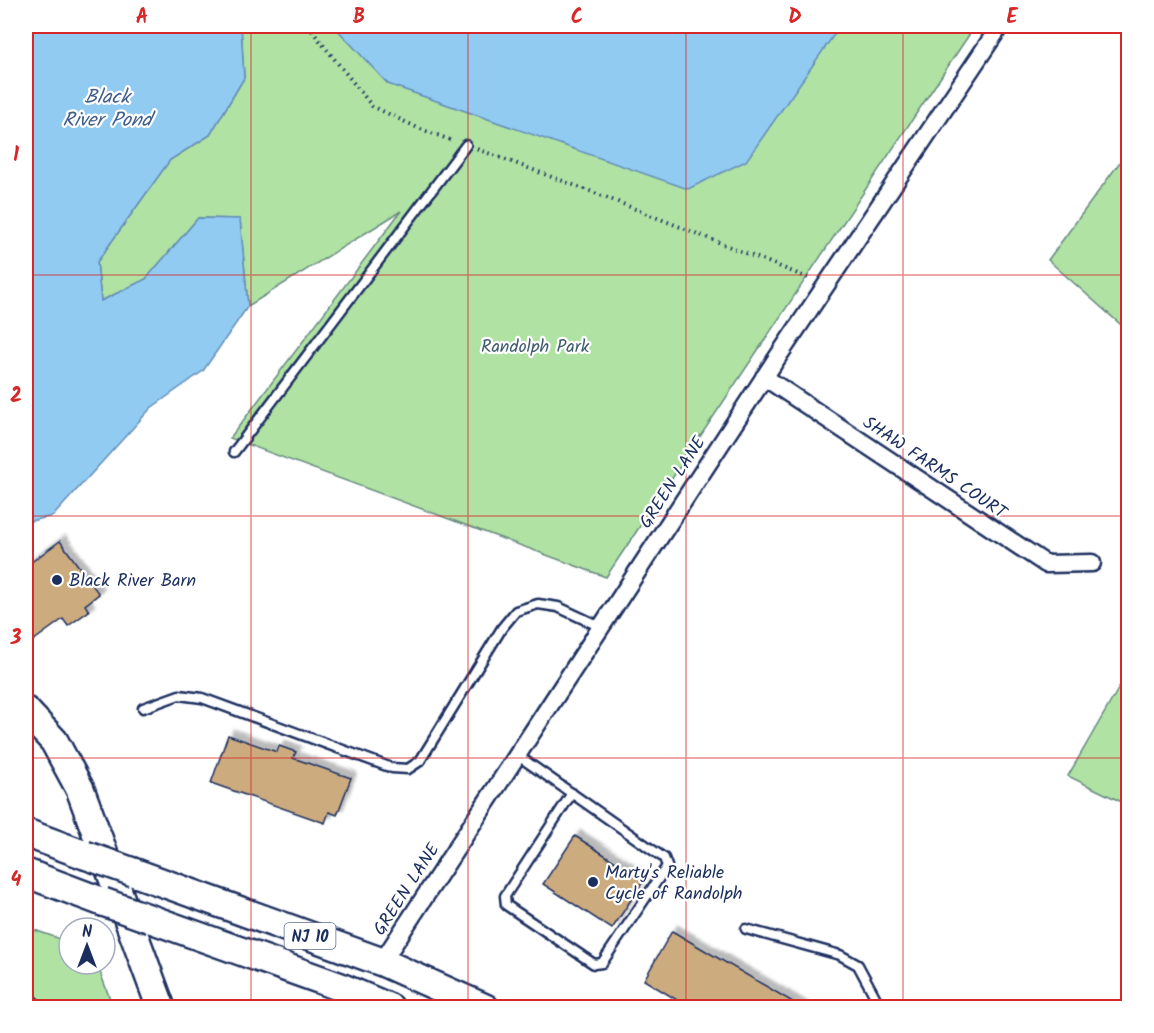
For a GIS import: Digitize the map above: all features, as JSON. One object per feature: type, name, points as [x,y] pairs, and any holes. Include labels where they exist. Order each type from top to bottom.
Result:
[{"type":"highway","points":[[26,711],[54,741],[80,789],[161,1008]]},
{"type":"highway","name":"NJ 10","points":[[26,833],[382,963],[485,1008]]},
{"type":"highway","name":"NJ 10","points":[[26,873],[338,986],[390,1008]]},
{"type":"main road","points":[[26,1004],[30,1008]]},
{"type":"street","name":"GREEN LANE","points":[[382,963],[764,377],[1000,26]]},
{"type":"street","name":"SHAW FARMS COURT","points":[[764,377],[1046,564],[1092,563]]},
{"type":"lane","points":[[234,452],[466,145]]},
{"type":"lane","points":[[143,708],[179,695],[202,698],[392,768],[408,769],[420,761],[502,628],[516,611],[538,604],[558,607],[601,627]]},
{"type":"lane","points":[[517,755],[572,793],[664,858],[667,866],[602,963],[594,964],[506,904],[505,896],[572,793]]},
{"type":"lane","points":[[746,929],[840,956],[858,965],[881,1008]]},
{"type":"path","points":[[308,26],[372,106],[418,128],[595,193],[826,285]]},
{"type":"green space","name":"Randolph Park","points":[[241,26],[975,26],[606,577],[230,438],[401,211],[248,306],[240,219],[198,218],[146,279],[101,301],[97,262],[170,160],[210,135],[244,78]]},
{"type":"green space","points":[[1128,151],[1128,331],[1048,260]]},
{"type":"green space","points":[[1128,672],[1128,805],[1068,776]]},
{"type":"green space","points":[[26,927],[57,938],[57,976],[101,976],[113,1007],[26,1007]]},
{"type":"water","name":"Black River Pond","points":[[26,26],[241,26],[244,78],[210,135],[170,160],[97,262],[101,301],[146,279],[198,218],[240,219],[248,306],[203,371],[151,408],[53,516],[26,522]]},
{"type":"water","points":[[334,26],[840,26],[746,161],[688,189],[388,84]]},
{"type":"building","name":"Black River Barn","points":[[60,541],[99,594],[85,605],[89,611],[68,626],[63,619],[30,643],[26,637],[26,566]]},
{"type":"building","points":[[228,735],[277,752],[279,746],[296,752],[293,758],[351,778],[337,815],[329,812],[325,823],[211,783]]},
{"type":"building","name":"Marty's Reliable Cycle of Randolph","points":[[575,836],[644,880],[612,929],[543,884]]},
{"type":"building","points":[[672,931],[803,1008],[690,1008],[644,980]]},
{"type":"place","name":"Black River Barn","points":[[57,580]]},
{"type":"place","name":"Marty's Reliable Cycle of Randolph","points":[[593,882]]}]
